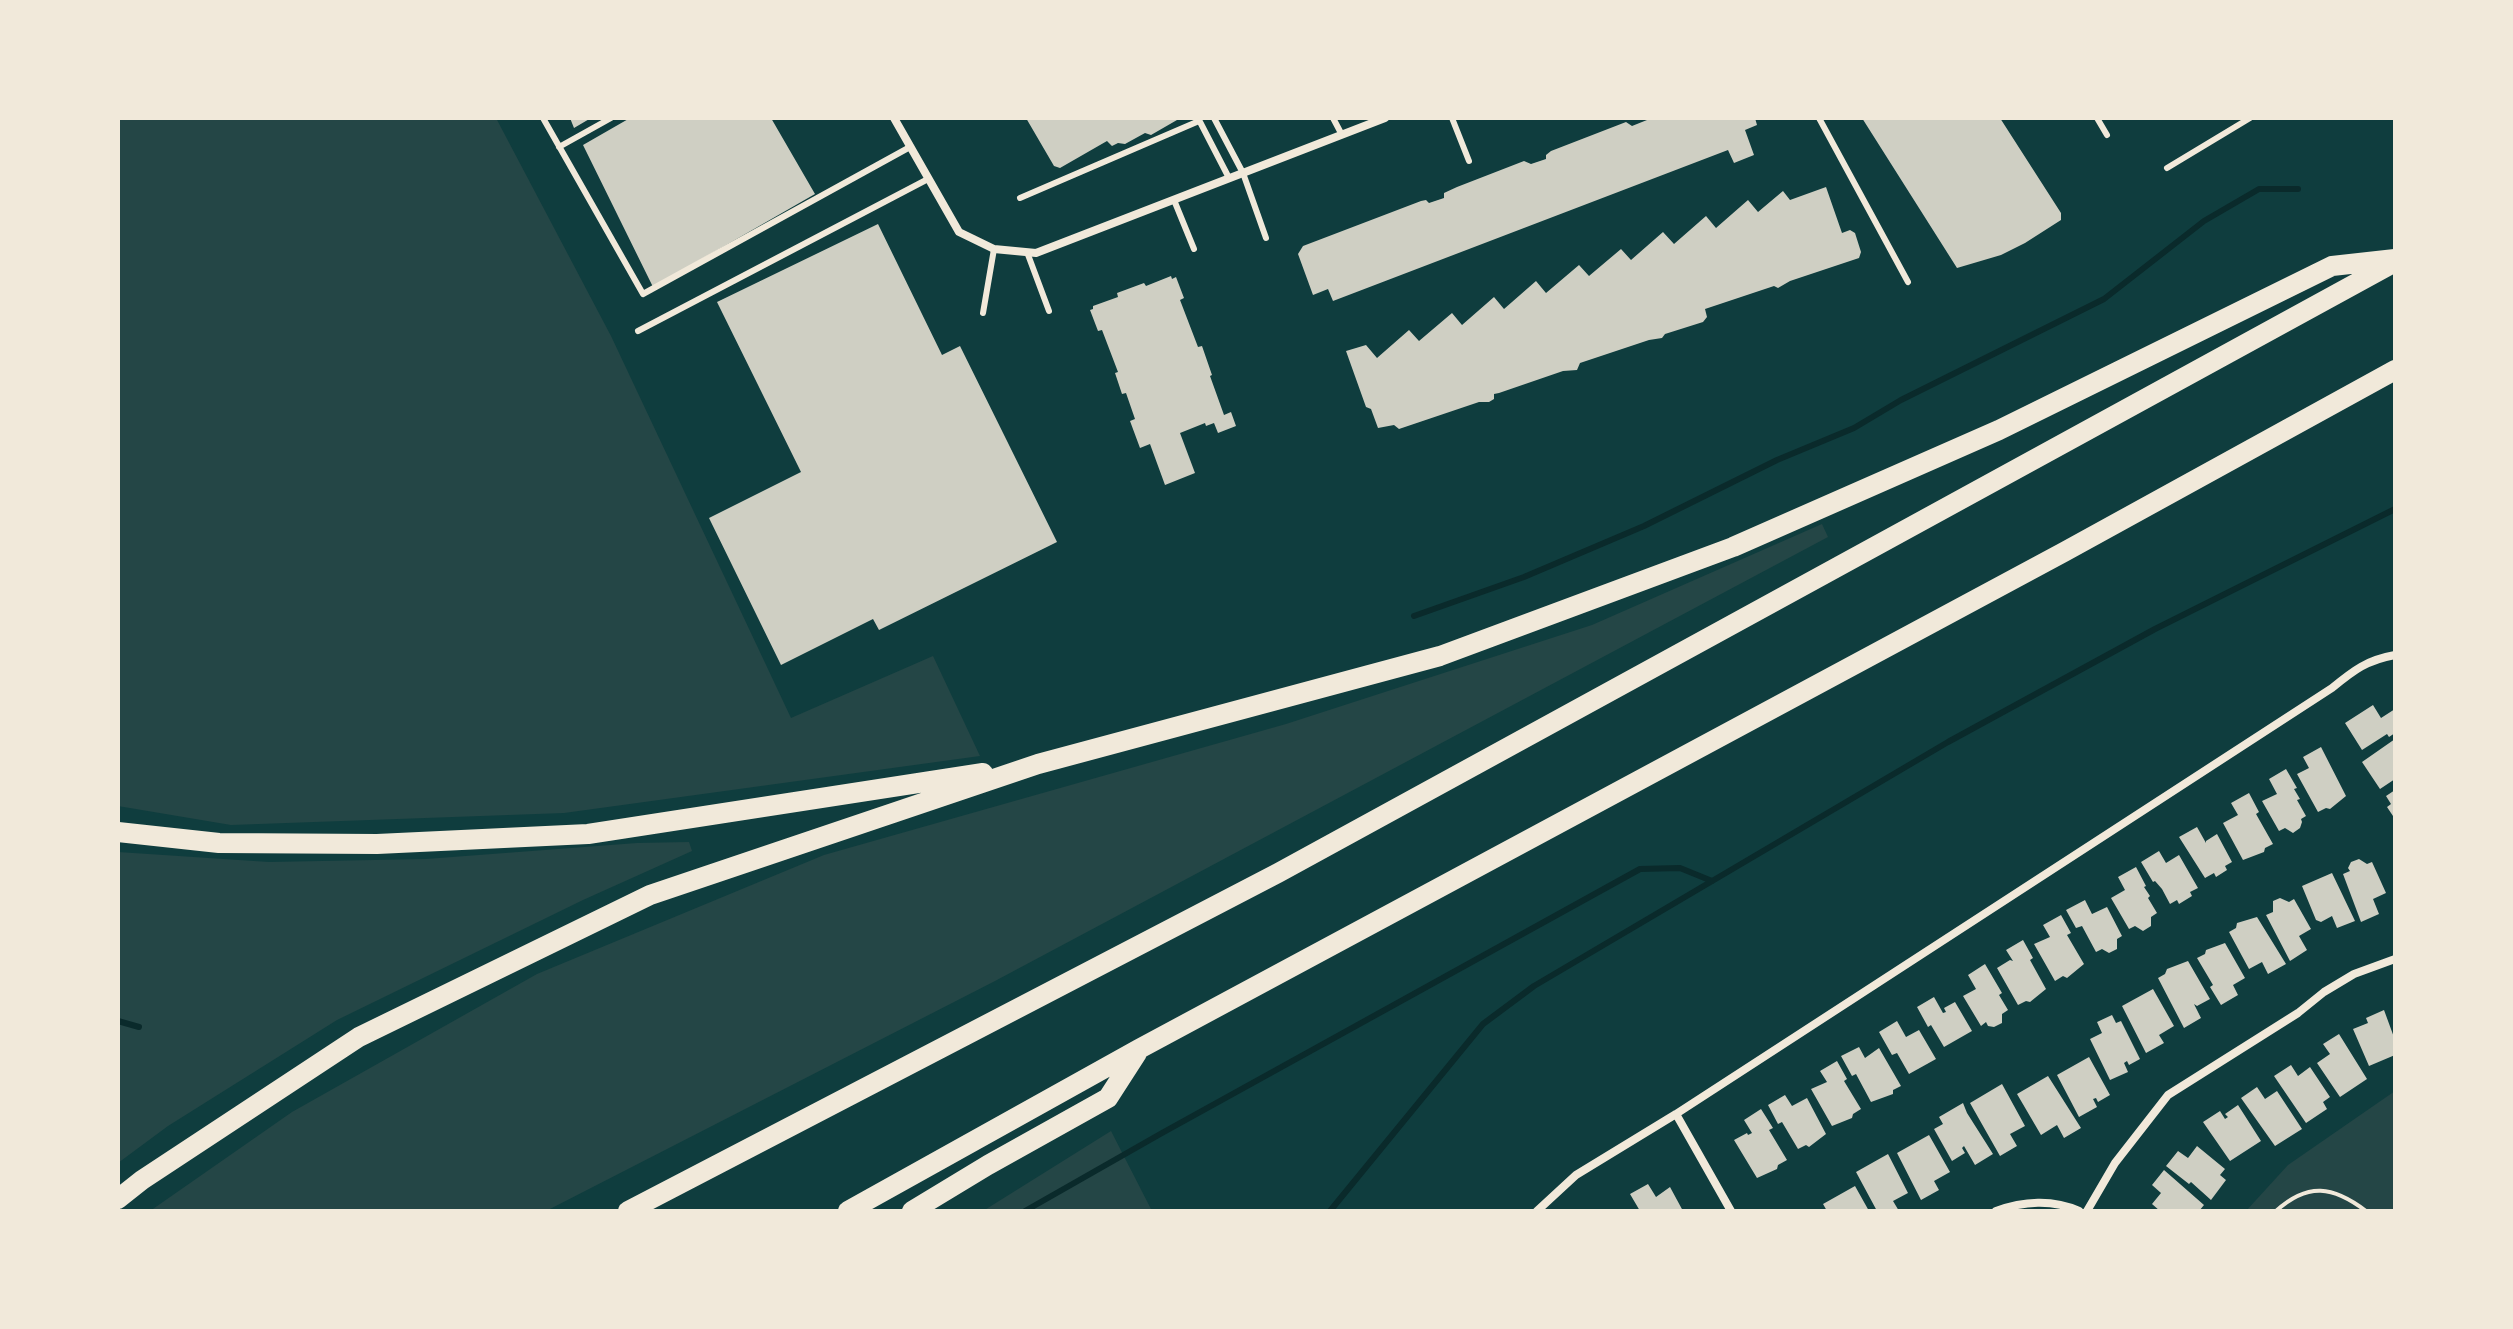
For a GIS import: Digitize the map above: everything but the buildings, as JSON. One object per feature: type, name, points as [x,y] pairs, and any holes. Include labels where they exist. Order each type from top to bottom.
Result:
[{"type":"highway","points":[[118,1199],[359,1037],[665,890],[1038,764],[1440,656],[1733,547],[1999,430],[2332,266],[2395,261]]},
{"type":"highway","points":[[628,1211],[1278,873],[2395,261]]},
{"type":"highway","points":[[848,1211],[1139,1049],[2037,567],[2395,370]]},
{"type":"highway","points":[[118,832],[219,843],[361,844],[588,834],[1038,764]]},
{"type":"highway","points":[[912,1211],[1108,1098],[1139,1049]]},
{"type":"street","points":[[894,118],[959,232],[994,249],[1036,253],[1385,118]]},
{"type":"street","points":[[1537,1211],[1576,1175],[1676,1114],[2332,688],[2356,668],[2375,659],[2395,655]]},
{"type":"street","points":[[2087,1211],[2115,1163],[2168,1095],[2354,974],[2395,959]]},
{"type":"street","points":[[1676,1114],[1731,1211]]},
{"type":"street","points":[[1996,1211],[2035,1202],[2062,1203],[2079,1211]]},
{"type":"lane","points":[[543,118],[643,294],[910,147]]},
{"type":"lane","points":[[559,147],[611,118]]},
{"type":"lane","points":[[1214,118],[1243,173],[1266,238]]},
{"type":"lane","points":[[1333,118],[1342,135]]},
{"type":"lane","points":[[1452,118],[1469,161]]},
{"type":"lane","points":[[1819,118],[1908,282]]},
{"type":"lane","points":[[2097,118],[2107,135]]},
{"type":"lane","points":[[2167,168],[2250,118]]},
{"type":"lane","points":[[1020,198],[1199,120],[1229,178]]},
{"type":"lane","points":[[638,331],[928,179]]},
{"type":"lane","points":[[1174,200],[1194,249]]},
{"type":"lane","points":[[983,313],[994,249]]},
{"type":"lane","points":[[1027,252],[1049,311]]},
{"type":"path","points":[[2276,1211],[2292,1197],[2317,1189],[2347,1197],[2366,1211]]},
{"type":"shaded area","points":[[118,118],[496,118],[611,336],[791,718],[933,656],[980,756],[564,813],[231,825],[118,806]]},
{"type":"shaded area","points":[[1822,524],[1828,537],[995,981],[546,1211],[150,1211],[292,1112],[537,974],[824,855],[1286,724],[1592,625]]},
{"type":"shaded area","points":[[689,842],[692,851],[583,900],[337,1020],[168,1126],[118,1163],[118,852],[269,862],[426,859]]},
{"type":"shaded area","points":[[2395,1091],[2395,1211],[2246,1211],[2288,1165]]},
{"type":"shaded area","points":[[1111,1131],[1152,1211],[983,1211]]},
{"type":"waterway","points":[[1414,616],[1524,577],[1644,526],[1777,460],[1854,428],[1901,400],[2104,299],[2204,221],[2259,189],[2298,189]]},
{"type":"waterway","points":[[1330,1211],[1483,1024],[1534,986],[1948,742],[2155,629],[2395,509]]},
{"type":"waterway","points":[[1025,1211],[1640,869],[1680,868],[1712,881]]},
{"type":"waterway","points":[[118,1021],[139,1027]]}]
